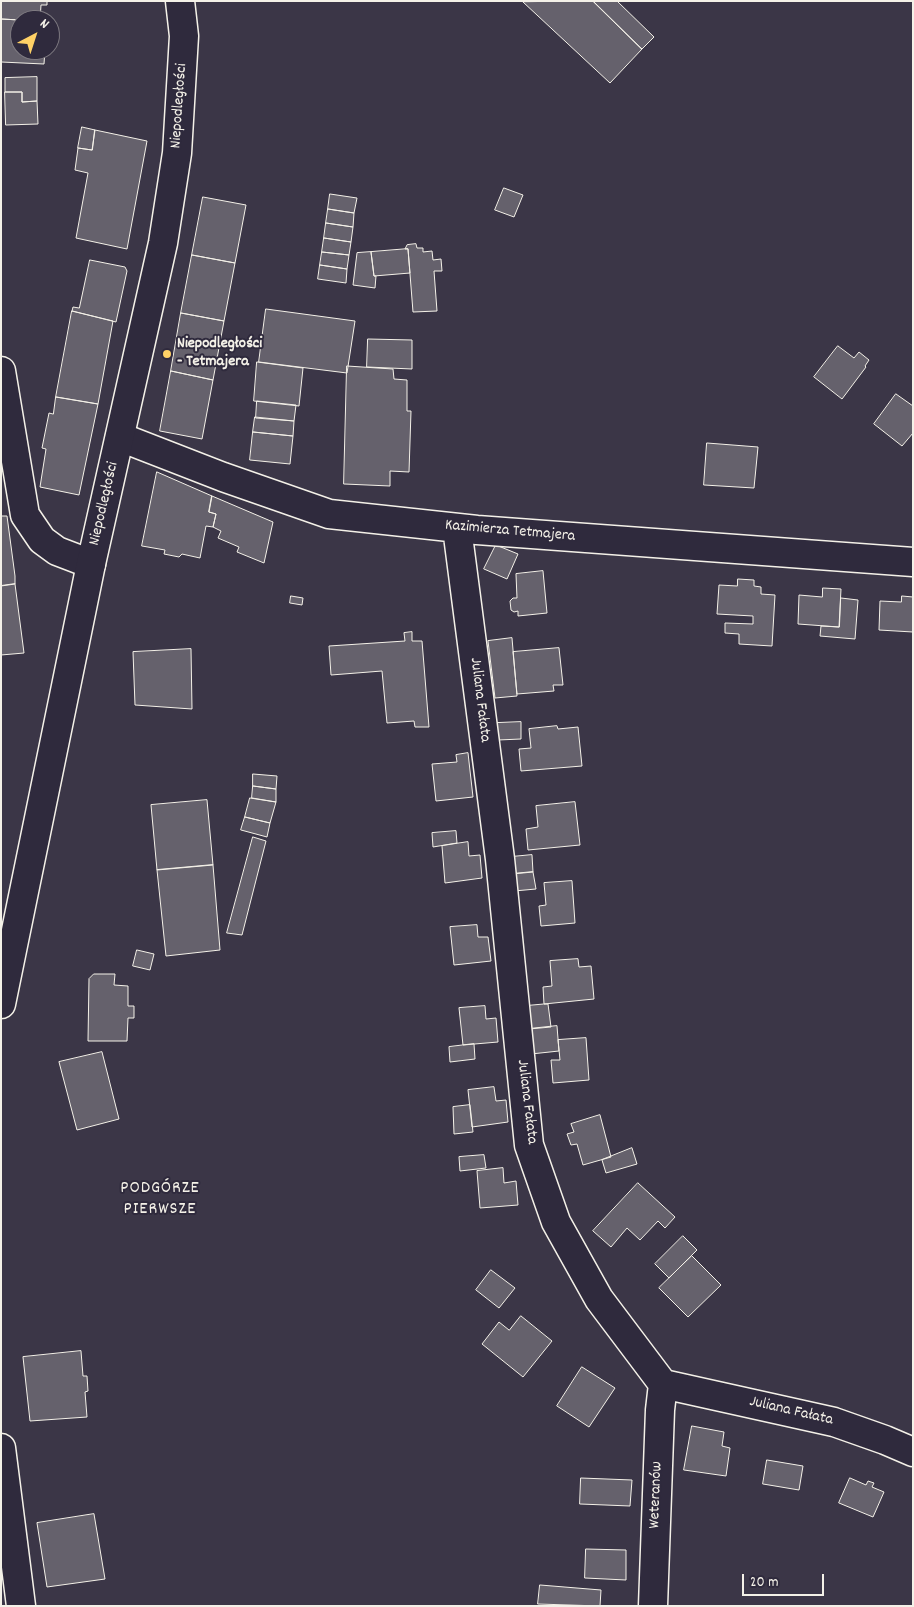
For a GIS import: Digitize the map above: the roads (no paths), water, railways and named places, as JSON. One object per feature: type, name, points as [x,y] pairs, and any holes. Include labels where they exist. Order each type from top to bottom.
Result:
[{"type":"street","name":"Niepodległości","points":[[1,1004],[91,564],[163,243],[177,153],[184,36],[180,1]]},
{"type":"street","points":[[1,371],[12,505],[25,515],[42,540],[57,551],[91,564]]},
{"type":"street","name":"Kazimierza Tetmajera","points":[[120,437],[223,477],[329,514],[457,528],[913,562]]},
{"type":"street","name":"Juliana Fałata","points":[[457,528],[500,859],[529,1145],[556,1222],[599,1299],[663,1384],[834,1422],[913,1452]]},
{"type":"street","name":"Weteranów","points":[[653,1606],[660,1410],[663,1384]]},
{"type":"street","points":[[1,1448],[21,1606]]},
{"type":"place","name":"Niepodległości - Tetmajera","points":[[167,354]]},
{"type":"district","name":"PODGÓRZE PIERWSZE","points":[[160,1200]]}]
